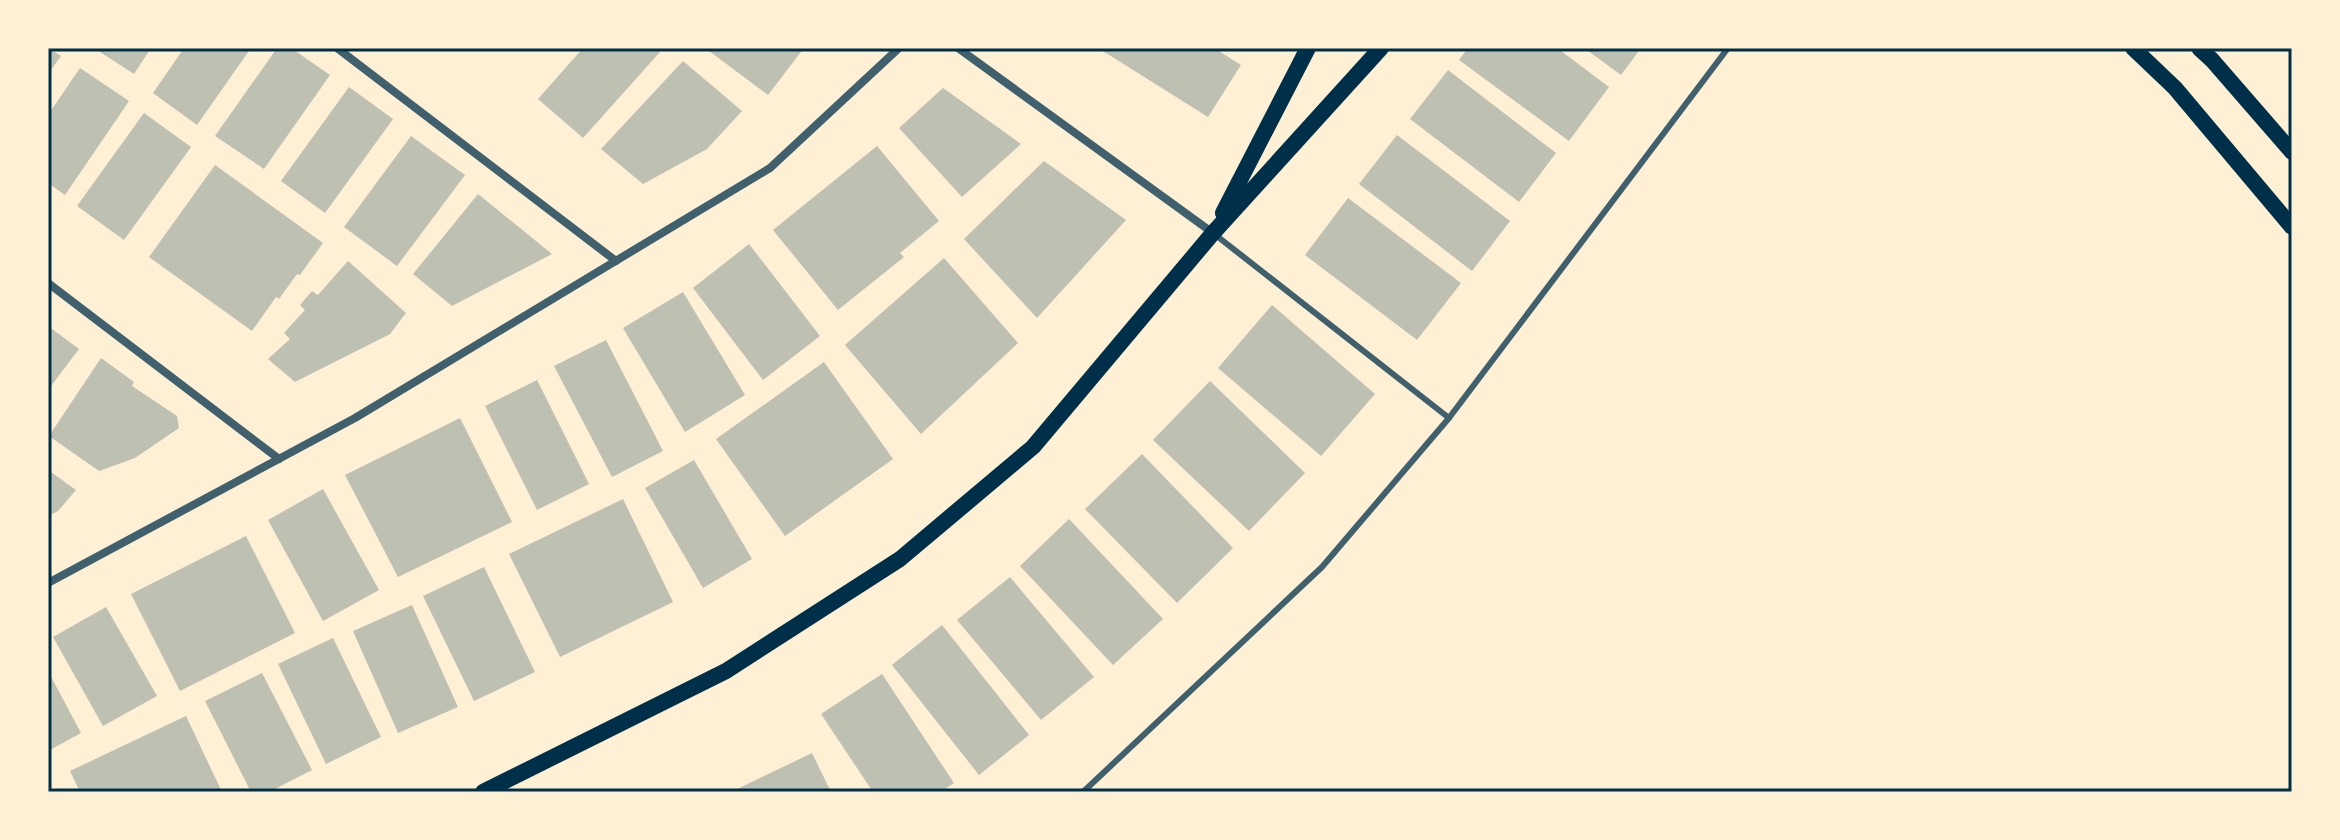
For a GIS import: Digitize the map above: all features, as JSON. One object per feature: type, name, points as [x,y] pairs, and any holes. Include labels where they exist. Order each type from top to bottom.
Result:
[{"type":"main road","points":[[1213,233],[1308,48]]},
{"type":"main road","points":[[483,792],[726,671],[900,559],[1033,447],[1213,233],[1381,48]]},
{"type":"main road","points":[[2133,48],[2175,88],[2292,227]]},
{"type":"main road","points":[[2199,48],[2292,152]]},
{"type":"street","points":[[337,48],[616,261]]},
{"type":"street","points":[[48,583],[355,418],[770,168],[899,48]]},
{"type":"street","points":[[958,48],[1213,233]]},
{"type":"street","points":[[48,283],[279,459]]},
{"type":"lane","points":[[1083,792],[1322,567],[1449,418],[1728,48]]},
{"type":"lane","points":[[1213,233],[1449,418]]},
{"type":"building","points":[[48,48],[61,56],[48,74]]},
{"type":"building","points":[[94,48],[151,48],[134,74]]},
{"type":"building","points":[[184,48],[251,48],[197,125],[153,93]]},
{"type":"building","points":[[277,48],[291,48],[330,75],[264,169],[215,136]]},
{"type":"building","points":[[583,48],[656,48],[660,52],[583,138],[538,99]]},
{"type":"building","points":[[705,48],[804,48],[768,95]]},
{"type":"building","points":[[1098,48],[1214,48],[1241,65],[1208,117]]},
{"type":"building","points":[[1468,48],[1557,48],[1609,87],[1569,141],[1459,60]]},
{"type":"building","points":[[1584,48],[1641,48],[1621,75]]},
{"type":"building","points":[[683,61],[742,111],[707,149],[643,184],[601,149]]},
{"type":"building","points":[[80,68],[129,101],[65,195],[48,183],[48,115]]},
{"type":"building","points":[[1448,70],[1556,153],[1519,202],[1410,119]]},
{"type":"building","points":[[349,87],[393,119],[325,213],[281,181]]},
{"type":"building","points":[[943,88],[1021,144],[962,197],[899,128]]},
{"type":"building","points":[[144,113],[191,147],[124,240],[77,206]]},
{"type":"building","points":[[1397,135],[1510,221],[1472,271],[1359,184]]},
{"type":"building","points":[[411,136],[465,175],[397,266],[344,227]]},
{"type":"building","points":[[877,146],[939,221],[900,253],[904,257],[838,310],[773,230]]},
{"type":"building","points":[[1044,161],[1126,220],[1037,318],[964,239]]},
{"type":"building","points":[[215,165],[323,243],[300,275],[297,274],[279,299],[276,297],[252,331],[149,257]]},
{"type":"building","points":[[478,194],[552,254],[452,306],[413,274]]},
{"type":"building","points":[[1348,198],[1461,283],[1417,340],[1305,255]]},
{"type":"building","points":[[749,244],[820,336],[763,380],[693,288]]},
{"type":"building","points":[[944,258],[1018,343],[921,434],[845,345]]},
{"type":"building","points":[[348,261],[406,313],[390,334],[295,382],[268,359],[290,339],[284,333],[305,310],[300,305],[312,291],[318,295]]},
{"type":"building","points":[[683,292],[745,395],[685,432],[623,328]]},
{"type":"building","points":[[1272,305],[1375,394],[1321,456],[1218,368]]},
{"type":"building","points":[[48,326],[79,349],[48,390]]},
{"type":"building","points":[[606,340],[663,451],[612,477],[554,366]]},
{"type":"building","points":[[101,358],[134,382],[132,386],[177,416],[179,428],[135,458],[99,471],[49,436]]},
{"type":"building","points":[[824,362],[893,459],[785,536],[716,439]]},
{"type":"building","points":[[537,380],[589,484],[537,510],[485,406]]},
{"type":"building","points":[[1210,381],[1305,473],[1249,531],[1153,440]]},
{"type":"building","points":[[460,418],[512,522],[398,577],[345,475]]},
{"type":"building","points":[[1142,454],[1233,548],[1177,603],[1085,509]]},
{"type":"building","points":[[694,460],[752,559],[703,588],[645,488]]},
{"type":"building","points":[[48,470],[76,490],[58,511],[48,516]]},
{"type":"building","points":[[323,489],[379,590],[323,621],[268,520]]},
{"type":"building","points":[[623,499],[673,602],[560,657],[509,554]]},
{"type":"building","points":[[1069,519],[1163,619],[1113,665],[1020,566]]},
{"type":"building","points":[[246,536],[295,633],[180,691],[131,594]]},
{"type":"building","points":[[484,567],[535,672],[474,701],[423,596]]},
{"type":"building","points":[[1010,577],[1094,677],[1041,720],[957,620]]},
{"type":"building","points":[[412,605],[458,707],[398,733],[353,631]]},
{"type":"building","points":[[106,607],[157,696],[103,726],[53,637]]},
{"type":"building","points":[[942,625],[1029,735],[979,775],[892,665]]},
{"type":"building","points":[[333,638],[381,737],[326,764],[278,664]]},
{"type":"building","points":[[48,671],[81,733],[48,751]]},
{"type":"building","points":[[262,673],[312,770],[269,792],[251,792],[205,701]]},
{"type":"building","points":[[882,674],[954,783],[940,792],[873,792],[821,714]]},
{"type":"building","points":[[186,716],[222,792],[80,792],[70,771]]},
{"type":"building","points":[[812,753],[831,792],[731,792]]}]
